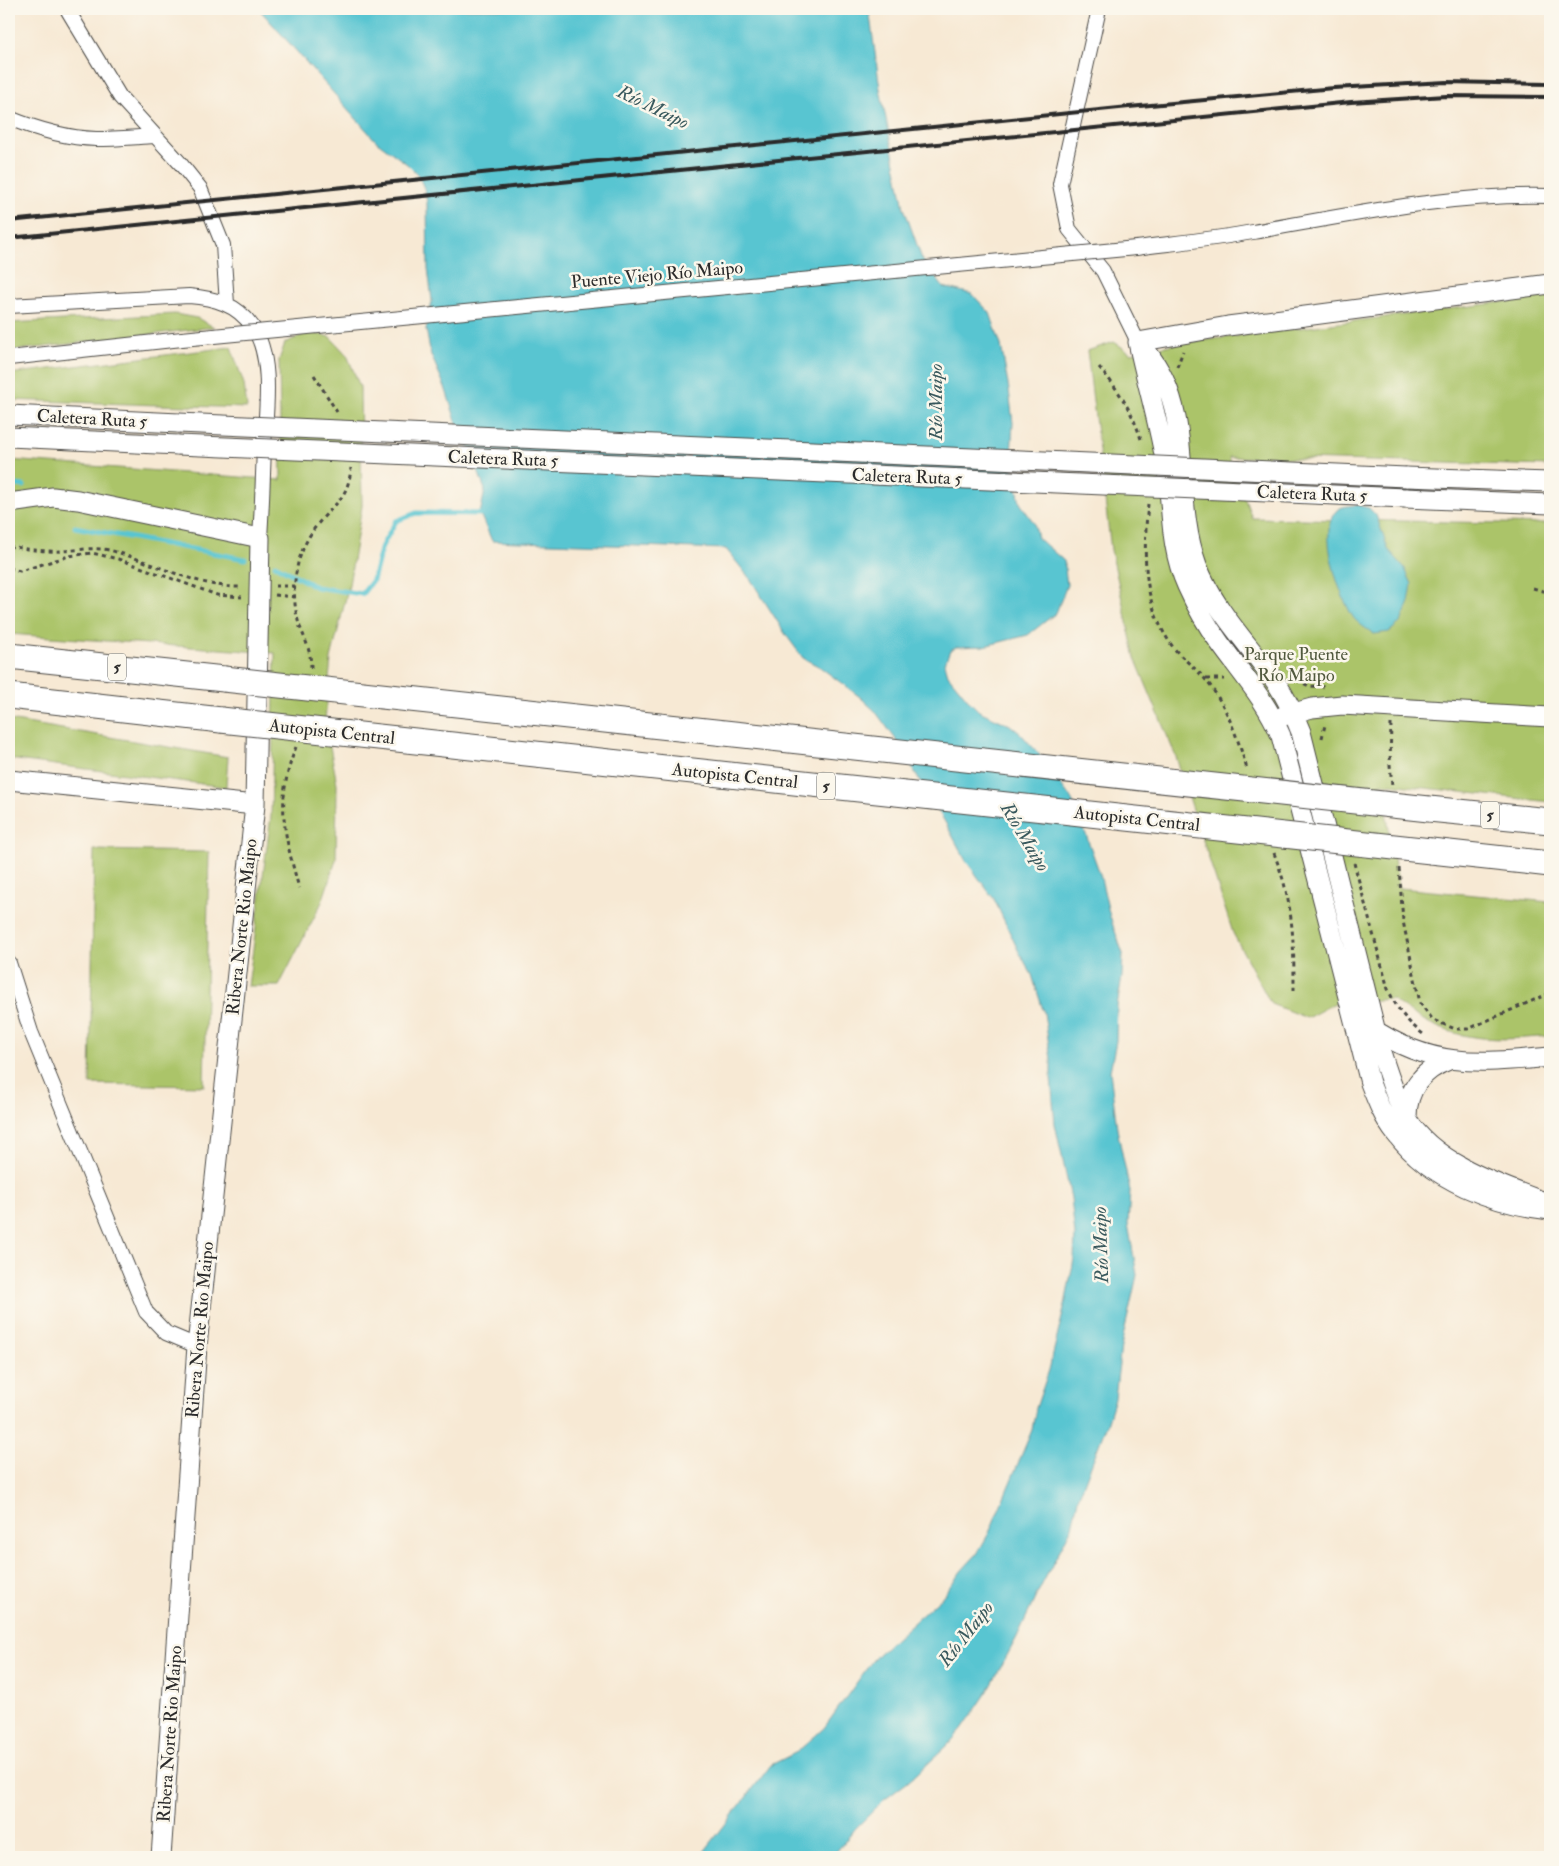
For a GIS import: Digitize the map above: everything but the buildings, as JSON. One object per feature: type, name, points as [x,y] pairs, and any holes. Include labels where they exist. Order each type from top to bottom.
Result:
[{"type":"highway","name":"5","points":[[9,656],[1550,821]]},
{"type":"highway","name":"Autopista Central","points":[[9,696],[1550,864]]},
{"type":"main road","points":[[1138,342],[1238,325],[1550,284]]},
{"type":"main road","points":[[1138,342],[1159,368],[1175,412],[1181,450],[1185,516],[1191,545],[1205,584],[1216,604],[1276,682],[1293,712],[1307,752],[1376,1032],[1388,1074],[1407,1117],[1430,1145],[1459,1165],[1550,1204]]},
{"type":"main road","points":[[1138,342],[1160,434],[1167,473],[1172,534],[1186,583],[1205,622],[1262,698],[1275,719],[1287,754],[1370,1083],[1377,1102],[1395,1133],[1416,1156],[1440,1174],[1486,1195],[1523,1206],[1550,1210]]},
{"type":"main road","name":"Caletera Ruta 5","points":[[9,415],[1550,482]]},
{"type":"main road","name":"Caletera Ruta 5","points":[[9,437],[1550,504]]},
{"type":"main road","points":[[9,503],[53,497],[78,500],[260,538],[255,805],[9,780]]},
{"type":"main road","points":[[1275,719],[1293,712],[1326,706],[1550,717]]},
{"type":"main road","name":"Ribera Norte Rio Maipo","points":[[161,1857],[197,1346],[255,805]]},
{"type":"main road","points":[[1354,1016],[1376,1032],[1413,1050],[1449,1060],[1480,1062],[1550,1057]]},
{"type":"main road","points":[[1407,1117],[1409,1099],[1417,1082],[1431,1068],[1449,1060]]},
{"type":"street","points":[[67,9],[120,97],[200,188],[223,245],[227,304]]},
{"type":"street","points":[[1098,9],[1060,184],[1069,229],[1103,271],[1138,342]]},
{"type":"street","points":[[9,118],[59,134],[96,139],[155,136]]},
{"type":"street","name":"Puente Viejo Río Maipo","points":[[9,358],[182,339],[1136,248],[1222,237],[1374,210],[1504,196],[1550,196]]},
{"type":"street","points":[[9,306],[189,296],[204,297],[227,304],[242,314],[254,328],[261,345],[265,367],[267,393],[260,538]]},
{"type":"street","points":[[9,964],[30,1032],[146,1312],[166,1333],[197,1346]]},
{"type":"path","points":[[1099,367],[1120,392],[1142,442]]},
{"type":"path","points":[[314,375],[340,418]]},
{"type":"path","points":[[9,568],[20,571],[69,556],[92,553],[118,559],[217,595],[244,597],[259,590],[295,584],[303,549],[317,525],[344,495],[352,461]]},
{"type":"path","points":[[1148,497],[1144,559],[1149,592],[1155,612],[1174,648],[1190,663],[1218,697],[1237,736],[1249,775]]},
{"type":"path","points":[[9,546],[48,551],[107,550],[224,588],[259,590],[294,597]]},
{"type":"path","points":[[1533,588],[1550,592]]},
{"type":"path","points":[[1392,708],[1390,765],[1393,794]]},
{"type":"path","points":[[1273,850],[1285,888],[1290,917],[1294,992]]},
{"type":"path","points":[[1398,862],[1403,921],[1420,1003],[1433,1020],[1455,1029],[1468,1028],[1550,993]]},
{"type":"green space","name":"Parque Puente Río Maipo","points":[[1550,296],[1550,466],[1229,457],[1252,518],[1550,524],[1550,802],[1381,783],[1399,888],[1550,902],[1550,1036],[1505,1039],[1467,1036],[1431,1024],[1392,999],[1335,1003],[1307,1018],[1271,1004],[1233,933],[1176,757],[1135,658],[1111,550],[1087,351],[1114,342],[1131,353],[1175,344]]},
{"type":"green space","points":[[175,314],[197,318],[214,327],[9,351],[9,323]]},
{"type":"green space","points":[[309,332],[330,337],[347,355],[360,387],[362,506],[349,585],[331,659],[325,720],[337,784],[336,860],[322,902],[279,986],[248,986],[271,816],[275,653],[9,634],[9,460],[281,480],[279,360],[285,343]]},
{"type":"green space","points":[[231,347],[244,384],[247,408],[9,400],[9,374]]},
{"type":"green space","points":[[9,720],[228,757],[226,787],[9,759]]},
{"type":"green space","points":[[94,850],[209,852],[204,1086],[90,1084]]},
{"type":"water","name":"Río Maipo","points":[[259,9],[869,9],[880,89],[904,208],[922,259],[943,287],[972,294],[990,313],[1001,345],[1013,423],[1011,456],[1020,503],[1034,523],[1038,538],[1064,561],[1067,585],[1056,613],[1028,635],[984,646],[956,647],[950,650],[945,663],[948,675],[979,711],[1010,725],[1038,753],[1070,797],[1079,815],[1100,874],[1110,917],[1123,954],[1122,976],[1117,1006],[1116,1041],[1110,1071],[1117,1129],[1130,1191],[1128,1224],[1137,1275],[1121,1346],[1115,1398],[1107,1424],[1078,1499],[1072,1527],[1017,1637],[988,1691],[962,1729],[947,1746],[908,1782],[884,1800],[855,1829],[832,1857],[700,1857],[771,1765],[797,1752],[824,1728],[875,1657],[942,1597],[962,1570],[977,1554],[989,1533],[1032,1430],[1036,1408],[1049,1370],[1065,1305],[1074,1259],[1075,1235],[1071,1198],[1055,1124],[1051,1059],[1044,1013],[1032,975],[994,899],[966,861],[900,745],[875,711],[860,697],[820,667],[803,658],[751,580],[726,549],[492,541],[480,514],[485,490],[431,355],[426,329],[432,301],[428,268],[427,202],[424,188],[418,175],[407,164],[376,141]]},
{"type":"water","points":[[1356,505],[1369,508],[1376,515],[1388,549],[1404,567],[1412,584],[1409,602],[1401,622],[1389,632],[1374,634],[1355,620],[1342,595],[1332,563],[1329,547],[1331,519],[1337,510],[1346,506]]},
{"type":"waterway","points":[[9,484],[24,486]]},
{"type":"waterway","points":[[275,565],[316,587],[362,594],[373,580],[382,546],[396,521],[416,513],[487,514]]},
{"type":"waterway","points":[[75,527],[245,559]]},
{"type":"railway","points":[[9,221],[1129,107],[1334,88],[1446,82],[1550,84]]},
{"type":"railway","points":[[9,238],[1351,102],[1446,96],[1550,97]]}]
